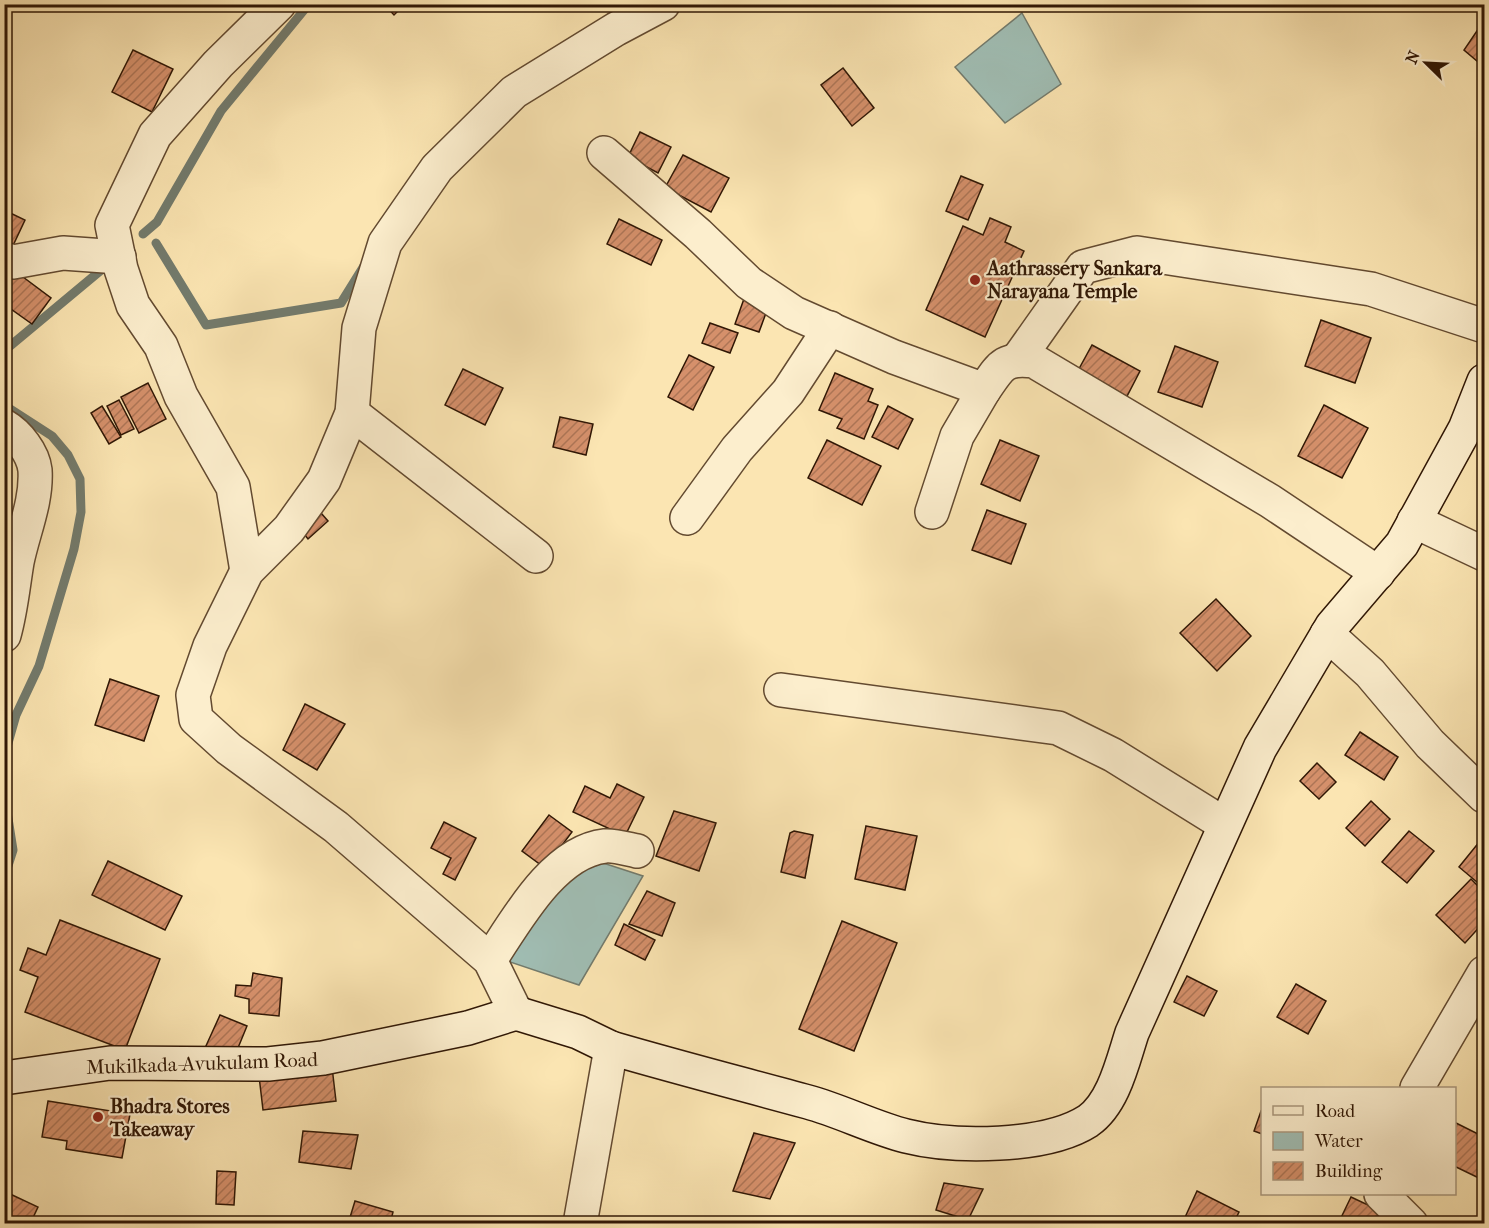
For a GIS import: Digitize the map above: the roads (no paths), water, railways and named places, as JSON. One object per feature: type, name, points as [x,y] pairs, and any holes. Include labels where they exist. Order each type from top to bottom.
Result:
[{"type":"street","points":[[247,571],[233,486],[181,396],[161,346],[133,305],[112,225],[155,135],[218,64],[279,4]]},
{"type":"street","points":[[663,4],[615,29],[514,92],[437,168],[385,243],[359,328],[352,413],[324,480],[289,529],[247,571],[210,646],[194,695],[196,719],[229,749],[336,827],[490,960],[516,1013],[578,1032],[611,1048],[843,1112],[906,1136],[987,1143],[1044,1137],[1069,1131],[1090,1119],[1104,1104],[1120,1070],[1132,1033],[1260,748],[1327,634],[1401,544],[1465,429],[1485,381]]},
{"type":"street","points":[[604,153],[698,234],[749,283],[794,313],[894,357],[984,390]]},
{"type":"street","points":[[4,259],[13,262],[63,253],[119,257]]},
{"type":"street","points":[[1018,359],[1083,267],[1137,254],[1371,289],[1485,326]]},
{"type":"street","points":[[687,518],[737,449],[788,392],[830,328]]},
{"type":"street","points":[[932,512],[957,436],[984,390],[1004,363],[1018,359],[1034,361],[1270,501],[1378,573]]},
{"type":"street","points":[[352,413],[536,556]]},
{"type":"street","points":[[4,426],[18,435],[35,468],[32,506],[17,562],[13,600],[4,635]]},
{"type":"street","points":[[1414,521],[1485,554]]},
{"type":"street","points":[[1327,634],[1370,673],[1430,744],[1485,796]]},
{"type":"street","points":[[781,690],[1058,728],[1113,755],[1224,824]]},
{"type":"street","points":[[490,960],[526,907],[556,869],[584,852],[606,846],[637,851]]},
{"type":"street","points":[[1418,1087],[1432,1059],[1485,973]]},
{"type":"street","name":"Mukilkada-Avukulam Road","points":[[7,1077],[110,1064],[268,1064],[323,1058],[468,1028],[516,1013]]},
{"type":"street","points":[[580,1224],[611,1048]]},
{"type":"street","points":[[1382,1195],[1411,1224]]},
{"type":"water","points":[[1022,13],[1061,84],[1005,123],[955,67]]},
{"type":"water","points":[[597,861],[643,876],[579,985],[498,958],[576,873]]},
{"type":"waterway","points":[[143,234],[157,222],[221,111],[309,4]]},
{"type":"waterway","points":[[156,243],[206,325],[341,303],[364,266]]},
{"type":"waterway","points":[[4,351],[100,271]]},
{"type":"waterway","points":[[4,405],[52,436],[68,455],[80,479],[81,512],[74,549],[39,666],[16,715],[4,757]]},
{"type":"waterway","points":[[4,793],[13,850],[4,878]]},
{"type":"place","name":"Aathrassery Sankara Narayana Temple","points":[[975,280]]},
{"type":"place","name":"Bhadra Stores Takeaway","points":[[98,1117]]}]
